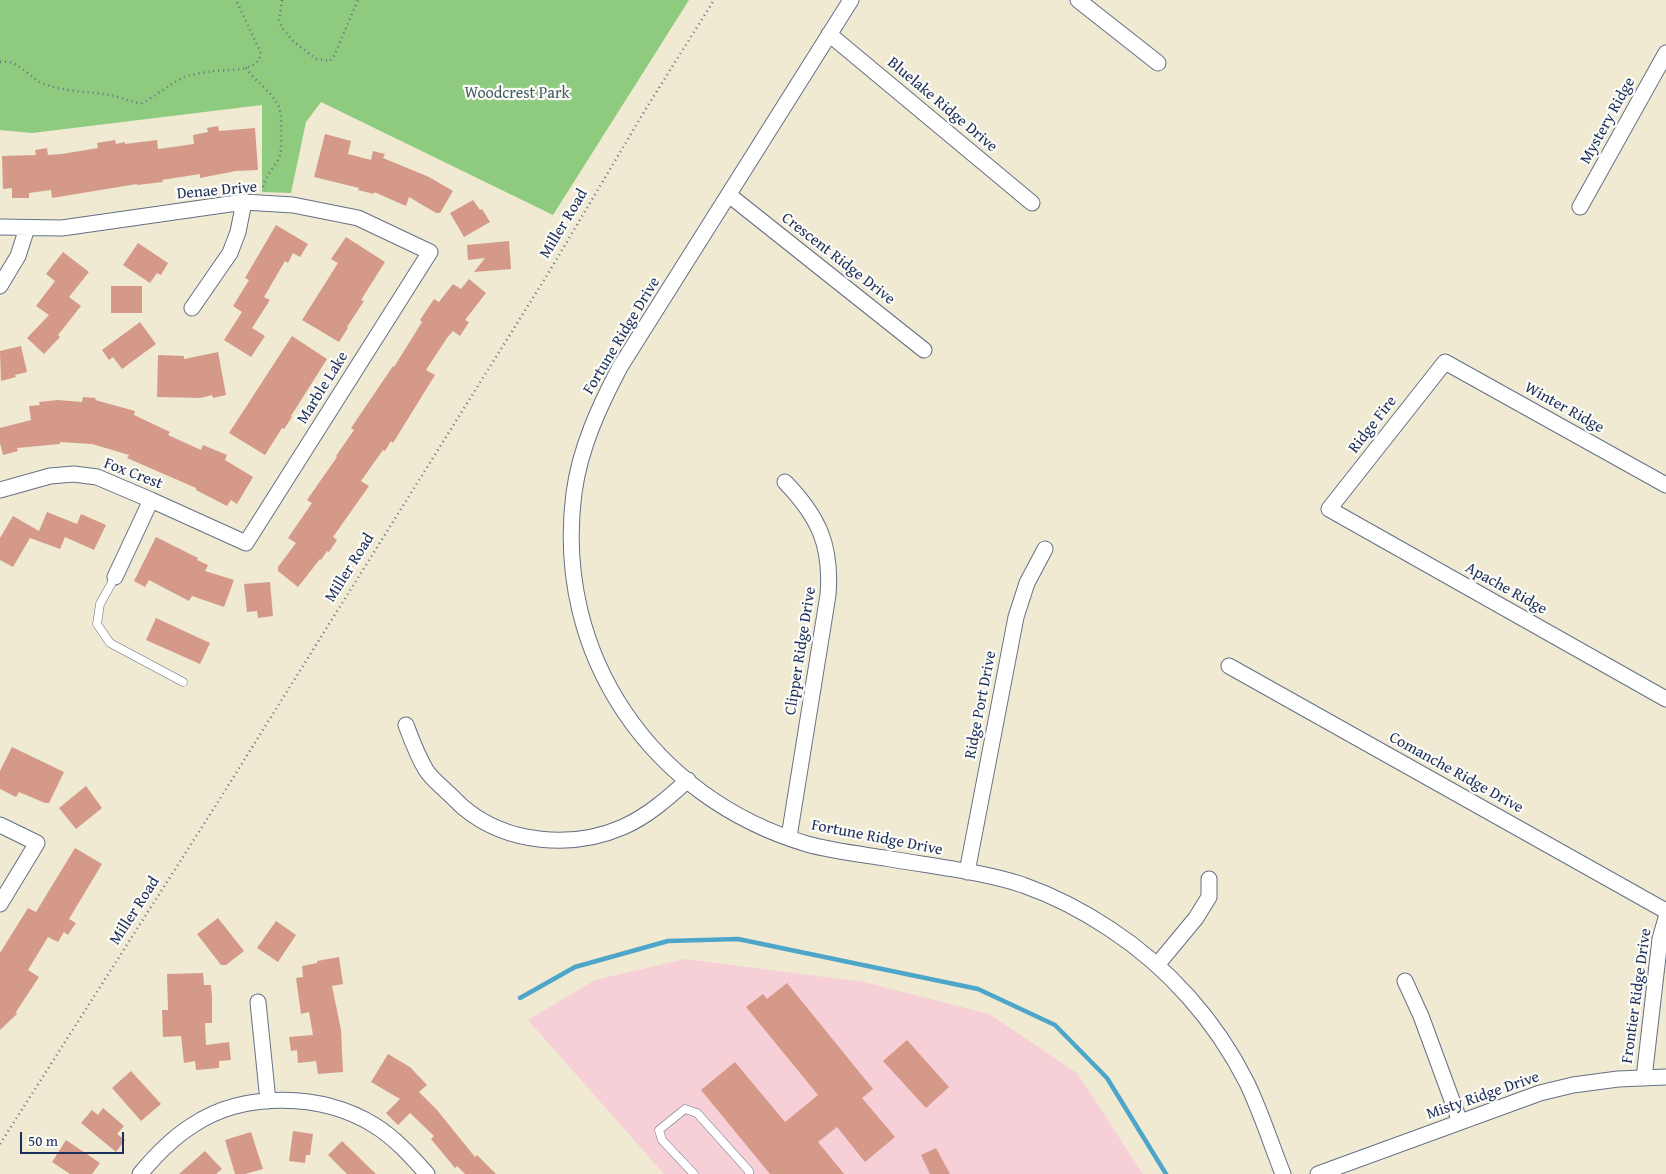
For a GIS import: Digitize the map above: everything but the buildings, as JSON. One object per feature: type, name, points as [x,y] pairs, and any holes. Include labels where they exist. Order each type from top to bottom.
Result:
[{"type":"street","name":"Fortune Ridge Drive","points":[[851,0],[620,367],[590,431],[574,491],[572,554],[578,597],[586,631],[597,663],[631,723],[653,750],[704,795],[734,814],[766,829],[806,844],[967,872],[1022,885],[1069,904],[1136,946],[1182,989],[1209,1021],[1225,1044],[1248,1084],[1283,1174]]},
{"type":"street","points":[[1078,0],[1158,63]]},
{"type":"street","name":"Bluelake Ridge Drive","points":[[829,34],[1032,203]]},
{"type":"street","name":"Mystery Ridge","points":[[1580,206],[1666,53]]},
{"type":"street","name":"Crescent Ridge Drive","points":[[729,195],[924,350]]},
{"type":"street","points":[[192,308],[230,253],[238,232],[244,202]]},
{"type":"street","name":"Denae Drive","points":[[0,227],[62,228],[244,202],[262,203],[293,205],[358,218],[430,252]]},
{"type":"street","points":[[0,286],[18,256],[27,228]]},
{"type":"street","name":"Marble Lake","points":[[246,543],[430,252]]},
{"type":"street","name":"Winter Ridge","points":[[1445,362],[1666,486]]},
{"type":"street","name":"Ridge Fire","points":[[1329,509],[1445,362]]},
{"type":"street","name":"Fox Crest","points":[[0,490],[50,476],[74,474],[97,477],[246,543]]},
{"type":"street","name":"Clipper Ridge Drive","points":[[785,482],[800,498],[815,521],[825,546],[830,573],[789,837]]},
{"type":"street","points":[[115,577],[151,500]]},
{"type":"street","name":"Apache Ridge","points":[[1329,509],[1666,699]]},
{"type":"street","name":"Ridge Port Drive","points":[[967,872],[1016,617],[1027,583],[1045,549]]},
{"type":"street","name":"Comanche Ridge Drive","points":[[1229,666],[1666,911]]},
{"type":"street","points":[[406,725],[414,750],[428,772],[464,808],[493,825],[525,836],[541,839],[574,840],[607,833],[623,827],[652,811],[688,780]]},
{"type":"street","points":[[0,825],[36,843],[0,904]]},
{"type":"street","points":[[1157,965],[1196,918],[1209,897],[1209,878]]},
{"type":"street","name":"Frontier Ridge Drive","points":[[1644,1078],[1660,939],[1666,918]]},
{"type":"street","points":[[1405,982],[1421,1016],[1460,1122]]},
{"type":"street","points":[[258,1002],[268,1101]]},
{"type":"street","name":"Misty Ridge Drive","points":[[1318,1174],[1540,1093],[1573,1085],[1618,1079],[1666,1077]]},
{"type":"street","points":[[140,1174],[169,1143],[194,1124],[228,1108],[268,1101],[298,1101],[326,1105],[359,1116],[390,1136],[405,1149],[427,1174]]},
{"type":"lane","points":[[115,577],[100,604],[98,624],[110,643],[183,682]]},
{"type":"lane","points":[[694,1174],[662,1140],[659,1130],[685,1108],[697,1112],[749,1171],[749,1174]]},
{"type":"path","points":[[0,62],[6,61],[16,64],[41,82],[57,87],[111,95],[142,103],[183,78],[214,71],[246,68],[254,64],[261,57],[236,0]]},
{"type":"path","points":[[282,0],[279,21],[293,41],[316,59],[330,61],[334,56],[358,0]]},
{"type":"path","name":"Miller Road","points":[[0,1144],[216,805],[546,277],[647,107],[714,0]]},
{"type":"path","points":[[246,68],[278,105],[281,116],[281,150],[278,160],[273,165],[264,184],[262,203]]},
{"type":"shaded area","points":[[685,959],[864,982],[989,1014],[1077,1073],[1143,1174],[664,1174],[528,1020],[595,980]]},
{"type":"green space","name":"Woodcrest Park","points":[[0,0],[689,0],[553,215],[321,102],[306,122],[291,193],[262,192],[262,105],[32,133],[0,130]]},
{"type":"waterway","points":[[520,998],[575,967],[668,941],[738,939],[978,989],[1055,1025],[1107,1078],[1166,1174]]}]
